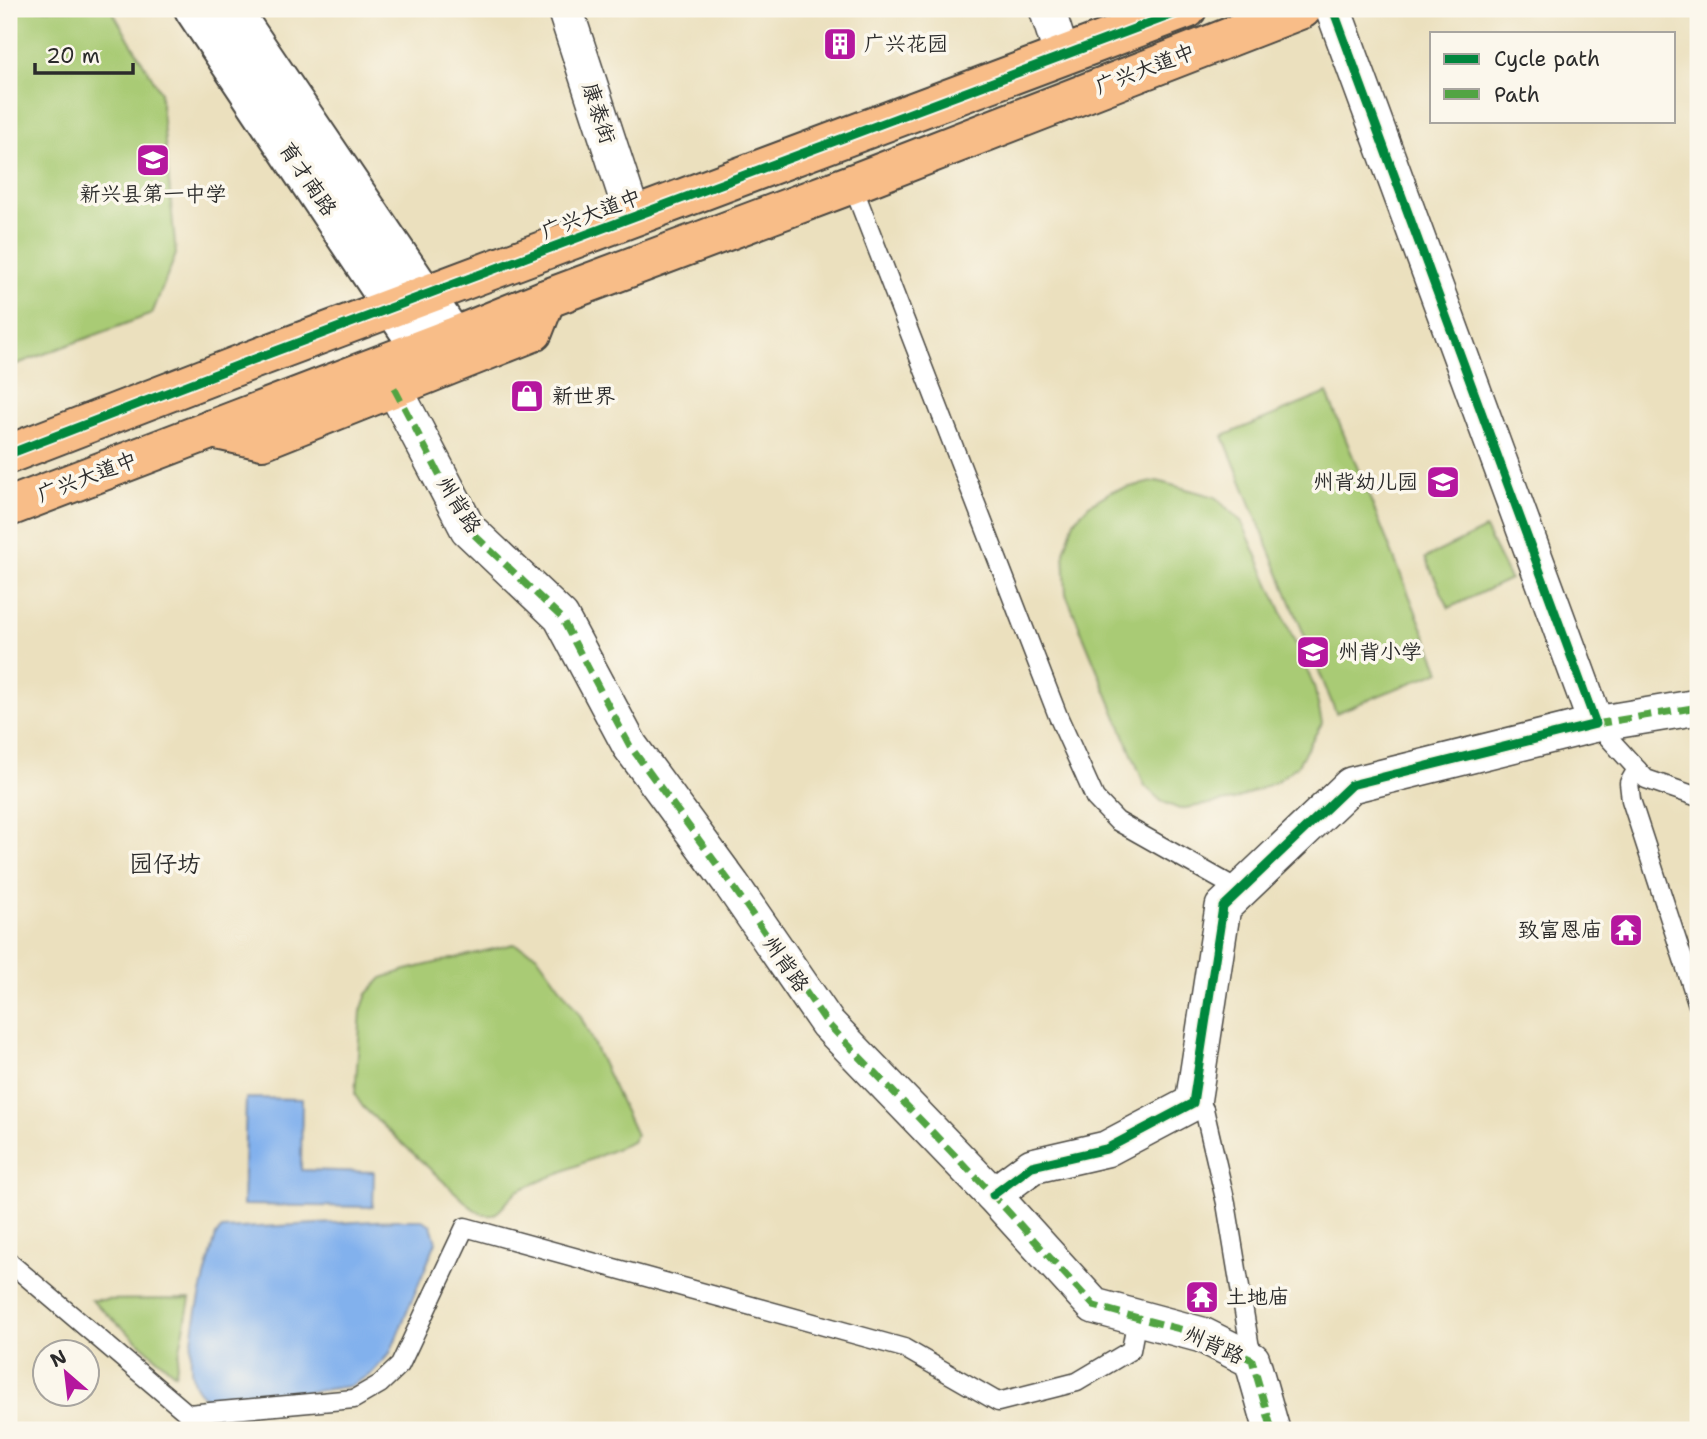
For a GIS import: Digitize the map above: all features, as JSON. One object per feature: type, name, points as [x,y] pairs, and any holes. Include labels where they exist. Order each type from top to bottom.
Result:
[{"type":"main road","name":"广兴大道中","points":[[9,454],[633,216],[1187,9]]},
{"type":"main road","name":"广兴大道中","points":[[9,507],[1302,9]]},
{"type":"main road","points":[[212,429],[262,440],[533,332],[546,299]]},
{"type":"street","name":"育才南路","points":[[194,9],[409,301]]},
{"type":"street","name":"育才南路","points":[[231,9],[437,343]]},
{"type":"street","name":"康泰街","points":[[565,9],[633,216]]},
{"type":"street","points":[[1046,9],[1062,56]]},
{"type":"street","points":[[1333,9],[1596,724]]},
{"type":"street","name":"州背路","points":[[394,388],[468,529],[561,617],[629,746],[732,885],[827,1023],[993,1195],[1094,1306],[1202,1335],[1252,1360],[1272,1430]]},
{"type":"street","points":[[993,1195],[1031,1166],[1106,1149],[1193,1103],[1223,907],[1350,785],[1596,724],[1698,707]]},
{"type":"lane","points":[[852,184],[1058,716],[1095,798],[1117,821],[1241,891]]},
{"type":"lane","points":[[1596,724],[1646,779],[1698,797]]},
{"type":"lane","points":[[1637,769],[1629,783],[1631,800],[1698,1005]]},
{"type":"lane","points":[[1193,1103],[1204,1109],[1226,1203],[1252,1360]]},
{"type":"lane","points":[[9,1262],[188,1414],[354,1399],[380,1384],[400,1365],[465,1227],[904,1348],[999,1402],[1077,1382],[1131,1350],[1137,1318]]},
{"type":"green space","points":[[9,9],[111,9],[160,91],[176,254],[152,314],[9,367]]},
{"type":"green space","points":[[1327,393],[1440,671],[1336,713],[1223,436]]},
{"type":"green space","points":[[1157,481],[1215,497],[1242,522],[1314,686],[1322,723],[1297,766],[1276,782],[1234,800],[1179,809],[1161,801],[1145,786],[1066,594],[1064,552],[1074,521],[1089,505],[1112,491]]},
{"type":"green space","points":[[1485,529],[1510,579],[1449,608],[1425,558]]},
{"type":"green space","points":[[514,944],[536,954],[580,1015],[636,1135],[632,1142],[517,1191],[497,1212],[487,1215],[471,1207],[363,1107],[355,1095],[361,1011],[367,994],[382,978]]},
{"type":"green space","points":[[190,1299],[175,1374],[91,1300]]},
{"type":"water","points":[[246,1098],[302,1099],[301,1170],[374,1172],[373,1207],[243,1205]]},
{"type":"water","points":[[422,1220],[431,1225],[436,1242],[390,1353],[371,1374],[350,1386],[223,1404],[207,1398],[198,1390],[192,1374],[193,1335],[216,1235],[222,1229]]},
{"type":"marked path","points":[[394,388],[468,529],[561,617],[630,746],[732,885],[827,1023],[993,1195],[1094,1306],[1202,1335],[1252,1360],[1272,1430]]},
{"type":"marked path","points":[[1596,724],[1698,707]]},
{"type":"cycle path","points":[[9,454],[1187,9]]},
{"type":"cycle path","points":[[993,1195],[1032,1166],[1106,1149],[1193,1103],[1223,907],[1351,785],[1596,724],[1333,9]]},
{"type":"place","name":"广兴花园","points":[[840,44]]},
{"type":"place","name":"新兴县第一中学","points":[[153,160]]},
{"type":"place","name":"新世界","points":[[527,396]]},
{"type":"place","name":"州背幼儿园","points":[[1443,482]]},
{"type":"place","name":"州背小学","points":[[1313,652]]},
{"type":"place","name":"致富恩庙","points":[[1626,930]]},
{"type":"place","name":"土地庙","points":[[1202,1297]]},
{"type":"district","name":"园仔坊","points":[[165,864]]}]
